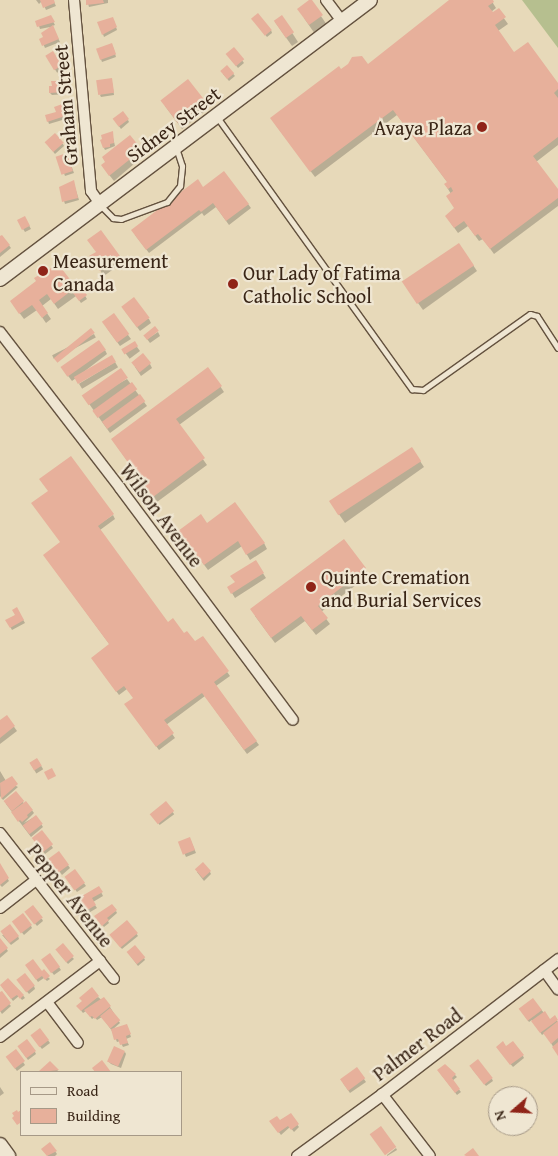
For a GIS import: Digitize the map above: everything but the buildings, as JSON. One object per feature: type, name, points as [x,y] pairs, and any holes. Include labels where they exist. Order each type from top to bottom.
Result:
[{"type":"main road","name":"Sidney Street","points":[[0,279],[370,0]]},
{"type":"main road","points":[[0,1145],[8,1156]]},
{"type":"street","name":"Graham Street","points":[[74,0],[91,191],[100,204]]},
{"type":"street","points":[[326,0],[342,21]]},
{"type":"street","name":"Wilson Avenue","points":[[0,332],[120,488],[293,720]]},
{"type":"street","name":"Pepper Avenue","points":[[0,833],[114,979]]},
{"type":"street","points":[[0,908],[36,880]]},
{"type":"street","name":"Palmer Road","points":[[297,1156],[382,1094],[558,959]]},
{"type":"street","points":[[0,1037],[100,961]]},
{"type":"street","points":[[544,970],[558,989]]},
{"type":"street","points":[[47,1002],[78,1042]]},
{"type":"street","points":[[382,1094],[430,1156]]},
{"type":"lane","points":[[216,116],[412,389],[423,390],[530,314],[537,316],[558,348]]},
{"type":"lane","points":[[100,204],[113,218],[121,219],[167,202],[180,186],[182,166],[176,148]]},
{"type":"green space","points":[[522,0],[558,0],[558,48]]},
{"type":"place","name":"Avaya Plaza","points":[[482,127]]},
{"type":"place","name":"Measurement Canada","points":[[43,271]]},
{"type":"place","name":"Our Lady of Fatima Catholic School","points":[[233,284]]},
{"type":"place","name":"Quinte Cremation and Burial Services","points":[[311,587]]}]
